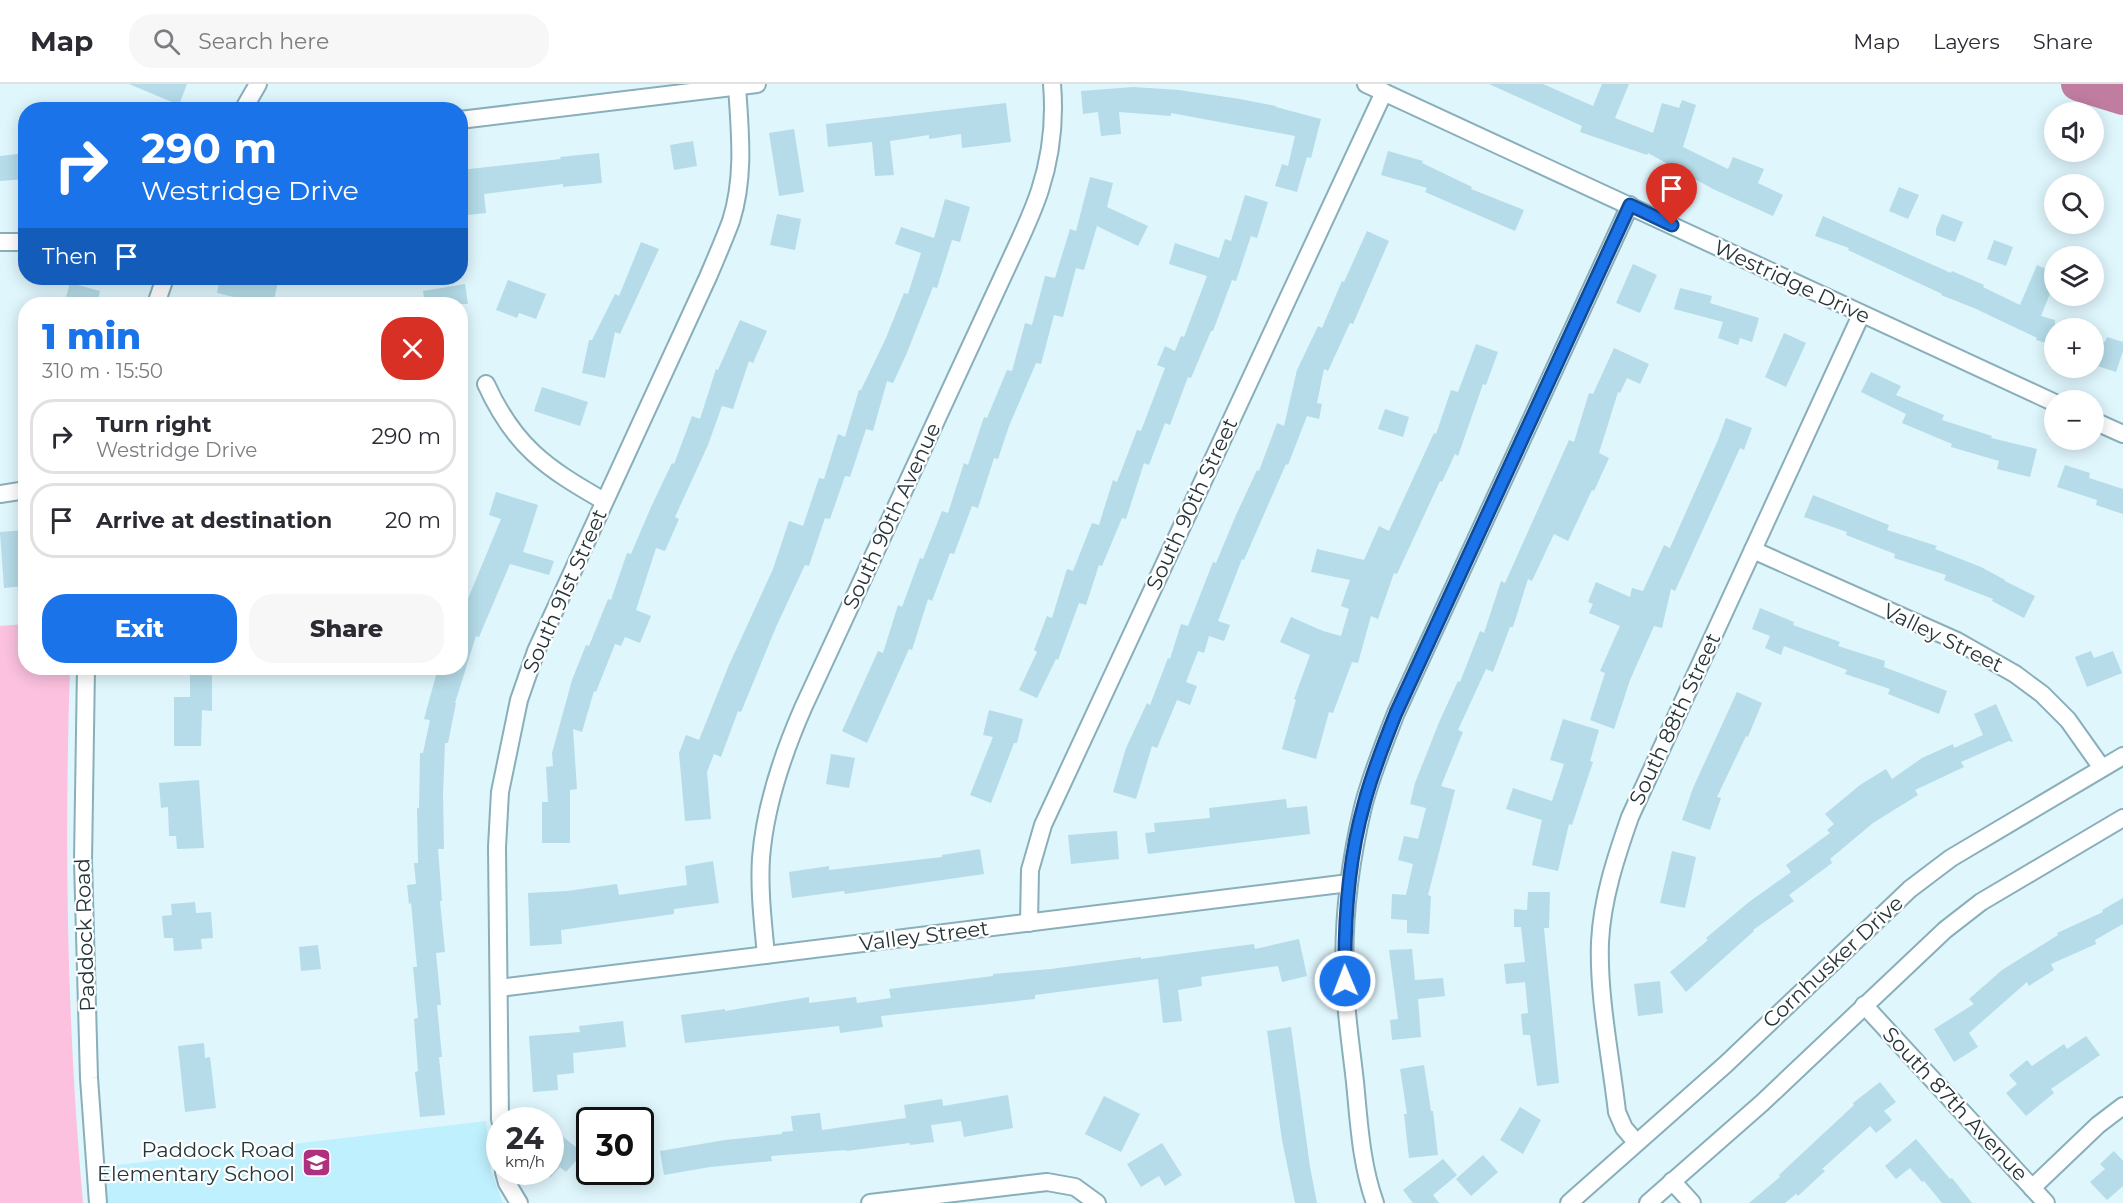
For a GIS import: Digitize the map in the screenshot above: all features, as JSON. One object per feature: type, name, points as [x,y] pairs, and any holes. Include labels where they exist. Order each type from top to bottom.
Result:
[{"type":"street","points":[[252,102],[258,84]]},
{"type":"street","points":[[468,119],[757,84]]},
{"type":"street","name":"South 90th Avenue","points":[[766,955],[761,899],[761,859],[767,814],[778,770],[803,708],[1009,263],[1040,191],[1053,126],[1052,84]]},
{"type":"street","name":"Westridge Drive","points":[[1366,84],[2044,398]]},
{"type":"street","name":"South 91st Street","points":[[500,1107],[497,847],[500,792],[519,700],[536,651],[708,277],[731,220],[741,163],[737,86]]},
{"type":"street","name":"South 90th Street","points":[[1029,923],[1030,870],[1043,825],[1384,92]]},
{"type":"street","points":[[1375,1203],[1362,1148],[1346,1000],[1345,943],[1349,884],[1363,804],[1396,713],[1630,205]]},
{"type":"street","points":[[0,242],[18,242]]},
{"type":"street","name":"South 88th Street","points":[[1636,1142],[1624,1128],[1617,1112],[1600,975],[1603,913],[1614,865],[1630,817],[1861,315]]},
{"type":"street","points":[[486,384],[495,405],[520,442],[563,477],[604,501]]},
{"type":"street","points":[[2104,425],[2123,434]]},
{"type":"street","points":[[0,494],[18,491]]},
{"type":"street","name":"Valley Street","points":[[1753,550],[1957,641],[2015,674],[2042,694],[2068,720],[2102,768]]},
{"type":"street","name":"Paddock Road","points":[[86,675],[82,861],[89,1078],[98,1203]]},
{"type":"street","name":"Cornhusker Drive","points":[[1569,1203],[1726,1064],[1910,889],[1951,858],[2123,756]]},
{"type":"street","points":[[1648,1203],[1762,1104],[1945,930],[1981,902],[2123,818]]},
{"type":"street","name":"Valley Street","points":[[499,988],[1349,884]]},
{"type":"street","name":"South 87th Avenue","points":[[1864,1005],[2046,1203]]},
{"type":"street","points":[[2032,1188],[2098,1125],[2123,1106]]},
{"type":"street","points":[[1672,1181],[1692,1203]]},
{"type":"street","points":[[870,1203],[1047,1182],[1075,1187],[1097,1203]]},
{"type":"street","points":[[509,1185],[519,1203]]},
{"type":"shaded area","points":[[18,625],[18,675],[70,675],[67,802],[68,936],[73,1070],[83,1203],[0,1203],[0,626]]},
{"type":"shaded area","name":"Paddock Road Elementary School","points":[[486,1121],[486,1185],[496,1185],[503,1203],[106,1203],[101,1167]]},
{"type":"building","points":[[129,84],[187,84],[180,102],[172,102]]},
{"type":"building","points":[[1489,84],[1543,84],[1593,106],[1602,84],[1629,84],[1615,118],[1653,133],[1662,103],[1679,108],[1682,100],[1696,105],[1683,147],[1728,169],[1733,157],[1764,169],[1758,183],[1783,195],[1773,216],[1713,189],[1648,153],[1647,155],[1580,132],[1582,126]]},
{"type":"building","points":[[1133,87],[1179,90],[1240,99],[1276,106],[1321,119],[1311,158],[1307,157],[1297,192],[1275,186],[1282,164],[1288,166],[1295,136],[1171,113],[1171,116],[1119,112],[1121,134],[1101,136],[1098,112],[1083,114],[1081,91]]},
{"type":"building","points":[[1006,103],[1011,142],[962,148],[961,134],[929,139],[929,135],[890,141],[894,175],[875,176],[872,142],[828,147],[826,124]]},
{"type":"building","points":[[794,129],[804,192],[779,196],[769,133]]},
{"type":"building","points":[[693,141],[697,166],[674,170],[670,145]]},
{"type":"building","points":[[1388,151],[1423,161],[1422,163],[1472,187],[1471,189],[1524,210],[1515,231],[1425,192],[1427,188],[1381,175]]},
{"type":"building","points":[[599,153],[602,183],[563,187],[563,184],[484,194],[486,213],[468,215],[468,169],[561,159],[560,157]]},
{"type":"building","points":[[18,154],[18,180],[0,181],[0,156]]},
{"type":"building","points":[[1090,177],[1113,183],[1107,207],[1148,226],[1138,246],[1097,226],[1084,270],[1076,268],[1063,317],[1054,315],[1041,364],[1036,363],[1009,426],[998,459],[994,458],[978,508],[972,506],[954,554],[950,553],[932,601],[928,599],[912,650],[909,649],[867,743],[842,731],[878,651],[883,653],[898,605],[902,607],[920,558],[923,559],[942,511],[948,513],[964,463],[968,465],[984,417],[987,418],[1007,370],[1012,371],[1025,323],[1032,325],[1045,276],[1055,278],[1070,229],[1076,231]]},
{"type":"building","points":[[1899,187],[1919,195],[1908,219],[1889,211]]},
{"type":"building","points":[[1245,195],[1268,202],[1257,238],[1251,236],[1236,281],[1232,280],[1213,331],[1211,331],[1191,378],[1188,377],[1170,425],[1165,423],[1149,465],[1144,463],[1126,519],[1122,518],[1102,566],[1099,565],[1086,605],[1079,603],[1058,660],[1056,659],[1037,698],[1019,690],[1037,652],[1034,650],[1047,616],[1052,618],[1067,569],[1073,571],[1092,523],[1099,525],[1113,480],[1117,482],[1137,430],[1141,431],[1165,368],[1157,365],[1165,346],[1175,351],[1181,336],[1184,337],[1207,276],[1169,264],[1175,243],[1219,258],[1225,239],[1231,241]]},
{"type":"building","points":[[945,199],[970,207],[960,242],[952,240],[937,288],[933,287],[893,383],[887,381],[873,431],[866,429],[850,477],[845,476],[830,519],[825,518],[809,566],[805,565],[776,627],[741,712],[738,711],[721,757],[714,754],[707,772],[711,819],[685,821],[679,753],[686,735],[699,740],[729,665],[773,569],[789,521],[803,526],[819,478],[824,479],[838,434],[845,437],[859,390],[886,338],[904,293],[908,294],[921,253],[895,244],[901,227],[934,238]]},
{"type":"building","points":[[777,214],[801,219],[795,250],[770,245]]},
{"type":"building","points":[[1942,214],[1963,222],[1955,242],[1936,235]]},
{"type":"building","points":[[1823,216],[1951,273],[1952,271],[1984,285],[1983,287],[2020,305],[2037,265],[2044,268],[2045,306],[2041,316],[2048,318],[2044,318],[2044,343],[1848,250],[1849,248],[1815,236]]},
{"type":"building","points":[[1367,231],[1389,241],[1353,324],[1350,323],[1328,371],[1324,369],[1317,403],[1322,404],[1319,419],[1307,416],[1288,465],[1286,464],[1244,560],[1242,559],[1218,621],[1230,625],[1224,641],[1209,636],[1204,653],[1198,651],[1186,682],[1197,686],[1190,705],[1177,700],[1157,748],[1152,746],[1136,799],[1113,792],[1126,748],[1147,703],[1150,705],[1168,658],[1170,659],[1181,624],[1188,626],[1213,562],[1216,563],[1257,470],[1259,471],[1277,423],[1284,426],[1297,370],[1318,326],[1322,328]]},
{"type":"building","points":[[1994,240],[2013,247],[2006,266],[1987,259]]},
{"type":"building","points":[[641,242],[659,249],[620,334],[615,332],[605,378],[582,373],[589,340],[592,340],[615,294],[619,296]]},
{"type":"building","points":[[1633,264],[1657,275],[1640,313],[1616,303]]},
{"type":"building","points":[[508,280],[546,294],[536,319],[519,313],[517,318],[496,310]]},
{"type":"building","points":[[69,285],[100,291],[99,297],[66,297]]},
{"type":"building","points":[[219,285],[277,285],[275,297],[234,297],[217,293]]},
{"type":"building","points":[[465,285],[467,297],[424,297],[423,291]]},
{"type":"building","points":[[1680,288],[1712,296],[1710,303],[1759,318],[1752,342],[1740,338],[1738,345],[1718,338],[1723,322],[1674,309]]},
{"type":"building","points":[[740,320],[767,331],[753,363],[749,361],[733,409],[722,406],[708,445],[675,517],[679,519],[665,551],[656,548],[636,610],[651,616],[640,643],[625,637],[621,646],[615,644],[596,692],[594,691],[582,732],[573,729],[577,789],[570,790],[570,843],[542,843],[542,802],[548,802],[546,767],[553,766],[552,753],[572,680],[608,599],[611,600],[627,553],[631,554],[672,463],[674,464],[692,416],[700,419],[716,369],[718,370]]},
{"type":"building","points":[[1784,333],[1806,343],[1786,387],[1765,377]]},
{"type":"building","points":[[2107,337],[2123,342],[2123,351],[2116,372],[2104,368]]},
{"type":"building","points":[[1476,344],[1498,352],[1486,385],[1483,384],[1458,456],[1455,454],[1442,482],[1440,481],[1397,574],[1394,573],[1378,619],[1371,616],[1358,663],[1352,662],[1333,713],[1329,712],[1316,759],[1282,749],[1296,700],[1294,699],[1310,655],[1280,642],[1291,617],[1341,636],[1349,609],[1341,606],[1350,580],[1311,572],[1317,549],[1364,560],[1379,526],[1389,531],[1434,433],[1436,434],[1451,390],[1458,392]]},
{"type":"building","points":[[1614,348],[1649,364],[1640,384],[1627,378],[1620,393],[1618,392],[1599,453],[1609,458],[1594,491],[1592,490],[1568,541],[1554,534],[1532,581],[1528,579],[1513,627],[1510,627],[1493,672],[1486,669],[1458,730],[1463,732],[1441,786],[1455,790],[1428,895],[1431,896],[1429,934],[1407,933],[1407,920],[1391,919],[1392,894],[1406,895],[1413,864],[1398,860],[1404,836],[1418,839],[1426,808],[1410,804],[1415,783],[1480,631],[1484,633],[1501,581],[1505,583],[1569,440],[1574,442],[1589,393],[1593,394]]},
{"type":"building","points":[[1871,372],[1901,386],[1896,395],[1944,415],[1942,420],[1992,436],[1991,438],[2037,449],[2030,477],[1997,469],[1999,461],[1951,447],[1952,444],[1902,423],[1906,414],[1861,392]]},
{"type":"building","points":[[542,387],[588,402],[580,426],[534,411]]},
{"type":"building","points":[[1385,409],[1409,417],[1403,437],[1378,429]]},
{"type":"building","points":[[1726,418],[1752,428],[1744,450],[1740,448],[1675,591],[1671,589],[1662,628],[1654,626],[1630,680],[1614,729],[1590,720],[1605,673],[1600,671],[1620,626],[1589,613],[1593,604],[1588,602],[1596,582],[1630,597],[1632,588],[1643,591],[1664,545],[1670,548]]},
{"type":"building","points":[[2065,465],[2090,473],[2089,478],[2123,489],[2123,514],[2096,505],[2097,500],[2057,487]]},
{"type":"building","points":[[496,492],[538,505],[523,552],[554,561],[549,575],[510,564],[479,637],[476,636],[468,662],[468,599],[501,519],[489,515]]},
{"type":"building","points":[[1813,495],[1889,525],[1887,530],[1937,546],[1935,549],[1981,567],[2035,596],[2024,618],[1992,601],[1993,599],[1944,580],[1946,575],[1894,558],[1895,554],[1846,535],[1847,532],[1804,517]]},
{"type":"building","points":[[18,531],[18,587],[4,588],[0,532]]},
{"type":"building","points":[[1760,608],[1794,622],[1793,625],[1840,642],[1838,646],[1885,661],[1884,667],[1947,691],[1939,714],[1888,694],[1890,689],[1845,674],[1847,670],[1784,646],[1781,655],[1765,648],[1770,636],[1752,629]]},
{"type":"building","points":[[2091,651],[2094,658],[2113,651],[2122,673],[2087,687],[2075,657]]},
{"type":"building","points":[[190,675],[212,675],[212,711],[202,710],[201,746],[174,746],[174,697],[190,697]]},
{"type":"building","points":[[436,675],[464,675],[455,703],[448,743],[445,743],[444,849],[438,849],[445,952],[436,953],[441,1005],[437,1005],[445,1115],[420,1117],[415,1072],[418,1071],[414,1019],[418,1018],[413,967],[417,967],[407,885],[416,884],[414,863],[418,863],[417,808],[419,808],[420,753],[423,753],[430,720],[424,719]]},
{"type":"building","points":[[1737,692],[1762,703],[1748,737],[1746,736],[1717,797],[1721,798],[1710,830],[1682,820],[1693,788]]},
{"type":"building","points":[[1996,704],[2013,742],[2009,741],[1961,762],[1964,767],[1915,790],[1918,795],[1873,823],[1830,859],[1832,863],[1789,895],[1794,901],[1753,930],[1686,992],[1670,972],[1749,902],[1791,872],[1786,865],[1830,833],[1827,830],[1834,824],[1825,814],[1860,785],[1886,769],[1892,779],[1922,758],[1953,744],[1954,748],[1983,735],[1974,714]]},
{"type":"building","points":[[989,710],[1023,719],[1017,743],[1014,743],[991,803],[970,795],[993,737],[983,735]]},
{"type":"building","points":[[1563,719],[1599,730],[1590,761],[1593,762],[1572,825],[1569,824],[1558,871],[1532,865],[1542,820],[1506,809],[1513,788],[1552,801],[1564,764],[1550,760]]},
{"type":"building","points":[[831,754],[855,758],[849,788],[826,784]]},
{"type":"building","points":[[199,780],[204,848],[177,849],[176,836],[169,836],[168,807],[161,808],[159,783]]},
{"type":"building","points":[[1286,799],[1287,808],[1307,806],[1310,834],[1148,854],[1145,833],[1155,832],[1154,823],[1210,818],[1209,808]]},
{"type":"building","points":[[1117,831],[1119,859],[1071,864],[1068,835]]},
{"type":"building","points":[[980,849],[984,874],[845,894],[844,891],[792,898],[789,872],[829,866],[829,870],[942,857],[942,855]]},
{"type":"building","points":[[1672,851],[1696,857],[1685,908],[1660,903]]},
{"type":"building","points":[[713,861],[719,903],[674,909],[674,914],[561,930],[562,944],[530,946],[528,893],[567,891],[617,884],[619,895],[687,885],[685,866]]},
{"type":"building","points":[[1528,892],[1550,892],[1549,928],[1544,928],[1559,1083],[1537,1086],[1530,1035],[1523,1035],[1521,1014],[1528,1013],[1525,982],[1506,984],[1504,964],[1525,962],[1521,927],[1514,927],[1514,909],[1527,910]]},
{"type":"building","points":[[2123,898],[2123,924],[2095,940],[2096,944],[2051,964],[2054,970],[2029,986],[2027,982],[1969,1033],[1978,1047],[1954,1062],[1934,1029],[1974,1004],[1969,999],[2002,970],[2058,935],[2057,933],[2103,912],[2102,910]]},
{"type":"building","points":[[195,902],[196,913],[211,912],[213,938],[201,939],[202,949],[174,951],[173,938],[164,938],[162,916],[172,915],[171,904]]},
{"type":"building","points":[[1299,939],[1307,976],[1282,982],[1278,966],[1201,977],[1202,986],[1178,990],[1182,1021],[1163,1023],[1158,979],[1035,995],[1035,999],[881,1016],[883,1027],[840,1033],[839,1026],[685,1043],[681,1015],[725,1009],[725,1011],[809,997],[809,1003],[856,997],[857,1003],[891,998],[889,989],[993,976],[993,974],[1141,957],[1141,959],[1254,944],[1255,949]]},
{"type":"building","points":[[318,945],[321,969],[301,971],[299,947]]},
{"type":"building","points":[[1412,949],[1415,980],[1443,978],[1445,996],[1418,999],[1421,1037],[1392,1040],[1390,1020],[1398,1019],[1389,950]]},
{"type":"building","points":[[1660,981],[1663,1013],[1638,1016],[1634,984]]},
{"type":"building","points":[[623,1021],[626,1047],[573,1053],[574,1073],[557,1075],[558,1090],[533,1092],[529,1036],[580,1032],[579,1026]]},
{"type":"building","points":[[1291,1027],[1317,1203],[1295,1203],[1282,1140],[1267,1031]]},
{"type":"building","points":[[2086,1036],[2100,1055],[2051,1089],[2054,1093],[2026,1116],[2006,1093],[2017,1084],[2009,1075],[2027,1060],[2032,1066],[2064,1044],[2067,1049]]},
{"type":"building","points":[[204,1043],[205,1058],[210,1057],[216,1108],[185,1112],[178,1046]]},
{"type":"building","points":[[1424,1065],[1431,1111],[1433,1111],[1438,1155],[1409,1158],[1404,1114],[1407,1114],[1400,1069]]},
{"type":"building","points":[[1880,1082],[1896,1102],[1884,1111],[1892,1120],[1876,1133],[1870,1126],[1822,1169],[1825,1171],[1798,1196],[1796,1194],[1785,1203],[1749,1203],[1780,1177],[1779,1175],[1854,1105],[1853,1103]]},
{"type":"building","points":[[1008,1095],[1013,1128],[964,1137],[961,1121],[931,1125],[934,1142],[771,1156],[772,1161],[710,1167],[664,1175],[660,1151],[725,1140],[782,1134],[782,1132],[793,1131],[791,1116],[820,1113],[822,1130],[906,1118],[904,1105],[942,1099],[943,1106]]},
{"type":"building","points":[[1104,1096],[1140,1114],[1121,1152],[1085,1134]]},
{"type":"building","points":[[1520,1107],[1541,1120],[1523,1154],[1500,1140]]},
{"type":"building","points":[[564,1137],[576,1147],[576,1161],[566,1172],[564,1170]]},
{"type":"building","points":[[1916,1139],[1972,1203],[1942,1203],[1910,1168],[1896,1179],[1885,1166]]},
{"type":"building","points":[[1162,1143],[1182,1175],[1165,1186],[1159,1176],[1141,1187],[1127,1164]]},
{"type":"building","points":[[2114,1151],[2123,1161],[2123,1186],[2107,1200],[2090,1182],[2105,1169],[2100,1164]]},
{"type":"building","points":[[1483,1155],[1498,1172],[1471,1196],[1456,1179]]},
{"type":"building","points":[[1443,1159],[1457,1175],[1433,1195],[1439,1203],[1413,1203],[1403,1190]]},
{"type":"waterway","points":[[2078,84],[2123,98]]},
{"type":"place","name":"Paddock Road Elementary School","points":[[316,1162]]},
{"type":"route","points":[[1345,981],[1349,884],[1355,844],[1363,804],[1396,713],[1630,205],[1672,225]]}]
